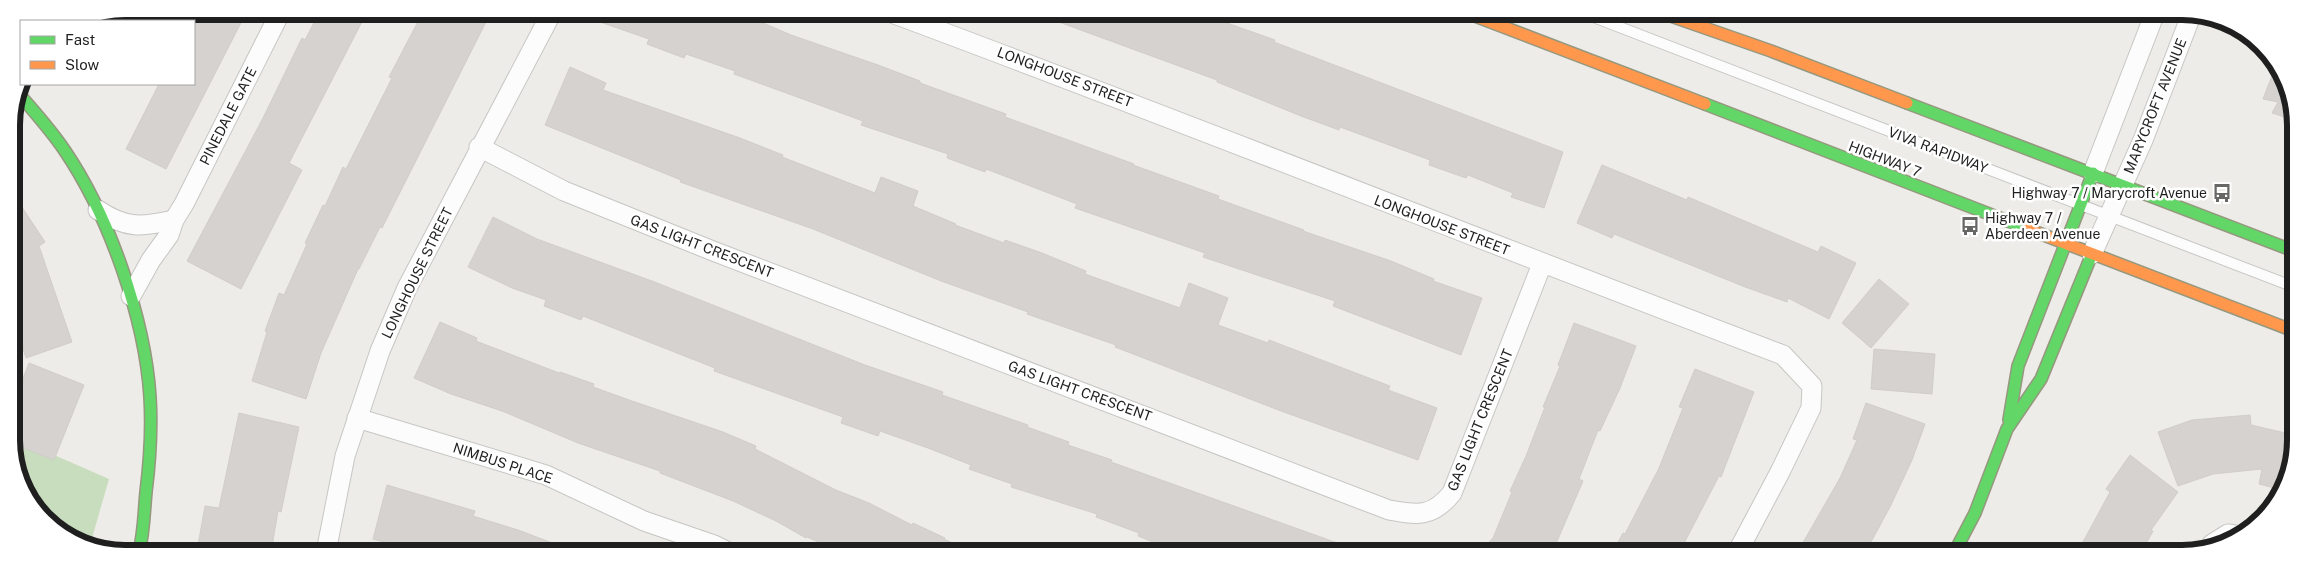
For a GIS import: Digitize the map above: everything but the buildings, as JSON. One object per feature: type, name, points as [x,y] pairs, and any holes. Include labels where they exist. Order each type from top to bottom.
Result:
[{"type":"main road","name":"HIGHWAY 7","points":[[1485,20],[2287,328]]},
{"type":"main road","points":[[1682,20],[1771,51],[2287,247]]},
{"type":"main road","points":[[24,99],[57,139],[90,192],[131,296],[146,351],[150,390],[150,469],[140,545]]},
{"type":"main road","points":[[1958,545],[1975,513],[2007,429],[2018,366],[2093,173]]},
{"type":"main road","points":[[2007,429],[2041,379],[2092,254]]},
{"type":"street","name":"PINEDALE GATE","points":[[131,296],[151,260],[169,235],[174,220],[184,204],[276,20]]},
{"type":"street","name":"LONGHOUSE STREET","points":[[327,545],[345,456],[380,351],[407,288],[548,20]]},
{"type":"street","name":"LONGHOUSE STREET","points":[[911,20],[1115,96],[1542,264],[1783,356],[1812,386],[1811,408],[1741,545]]},
{"type":"street","points":[[2093,173],[2153,20]]},
{"type":"street","name":"MARYCROFT AVENUE","points":[[2092,254],[2143,140],[2190,20]]},
{"type":"street","name":"GAS LIGHT CRESCENT","points":[[480,147],[564,191],[713,251],[1389,510],[1416,515],[1440,508],[1452,493],[1542,264]]},
{"type":"street","points":[[98,210],[115,221],[132,226],[174,220]]},
{"type":"street","name":"NIMBUS PLACE","points":[[357,418],[546,475],[644,521],[714,545]]},
{"type":"lane","name":"VIVA RAPIDWAY","points":[[1601,20],[2287,284]]},
{"type":"green space","points":[[20,440],[109,479],[92,539],[85,537],[61,523],[42,504],[26,474],[22,460]]},
{"type":"traffic: fast","points":[[24,99],[54,136],[81,177],[110,237],[133,302],[147,366],[151,409],[149,468],[140,545]]},
{"type":"traffic: fast","points":[[1907,103],[2287,248]]},
{"type":"traffic: fast","points":[[1705,104],[2028,229]]},
{"type":"traffic: fast","points":[[2009,420],[2018,366],[2093,173]]},
{"type":"traffic: fast","points":[[1958,545],[1975,513],[2007,429],[2041,379],[2092,254]]},
{"type":"traffic: slow","points":[[1485,20],[1705,104]]},
{"type":"traffic: slow","points":[[1682,20],[1771,51],[1907,103]]},
{"type":"traffic: slow","points":[[2028,229],[2287,328]]},
{"type":"place","name":"Highway 7 / Marycroft Avenue","points":[[2222,193]]},
{"type":"place","name":"Highway 7 / Aberdeen Avenue","points":[[1970,226]]}]
